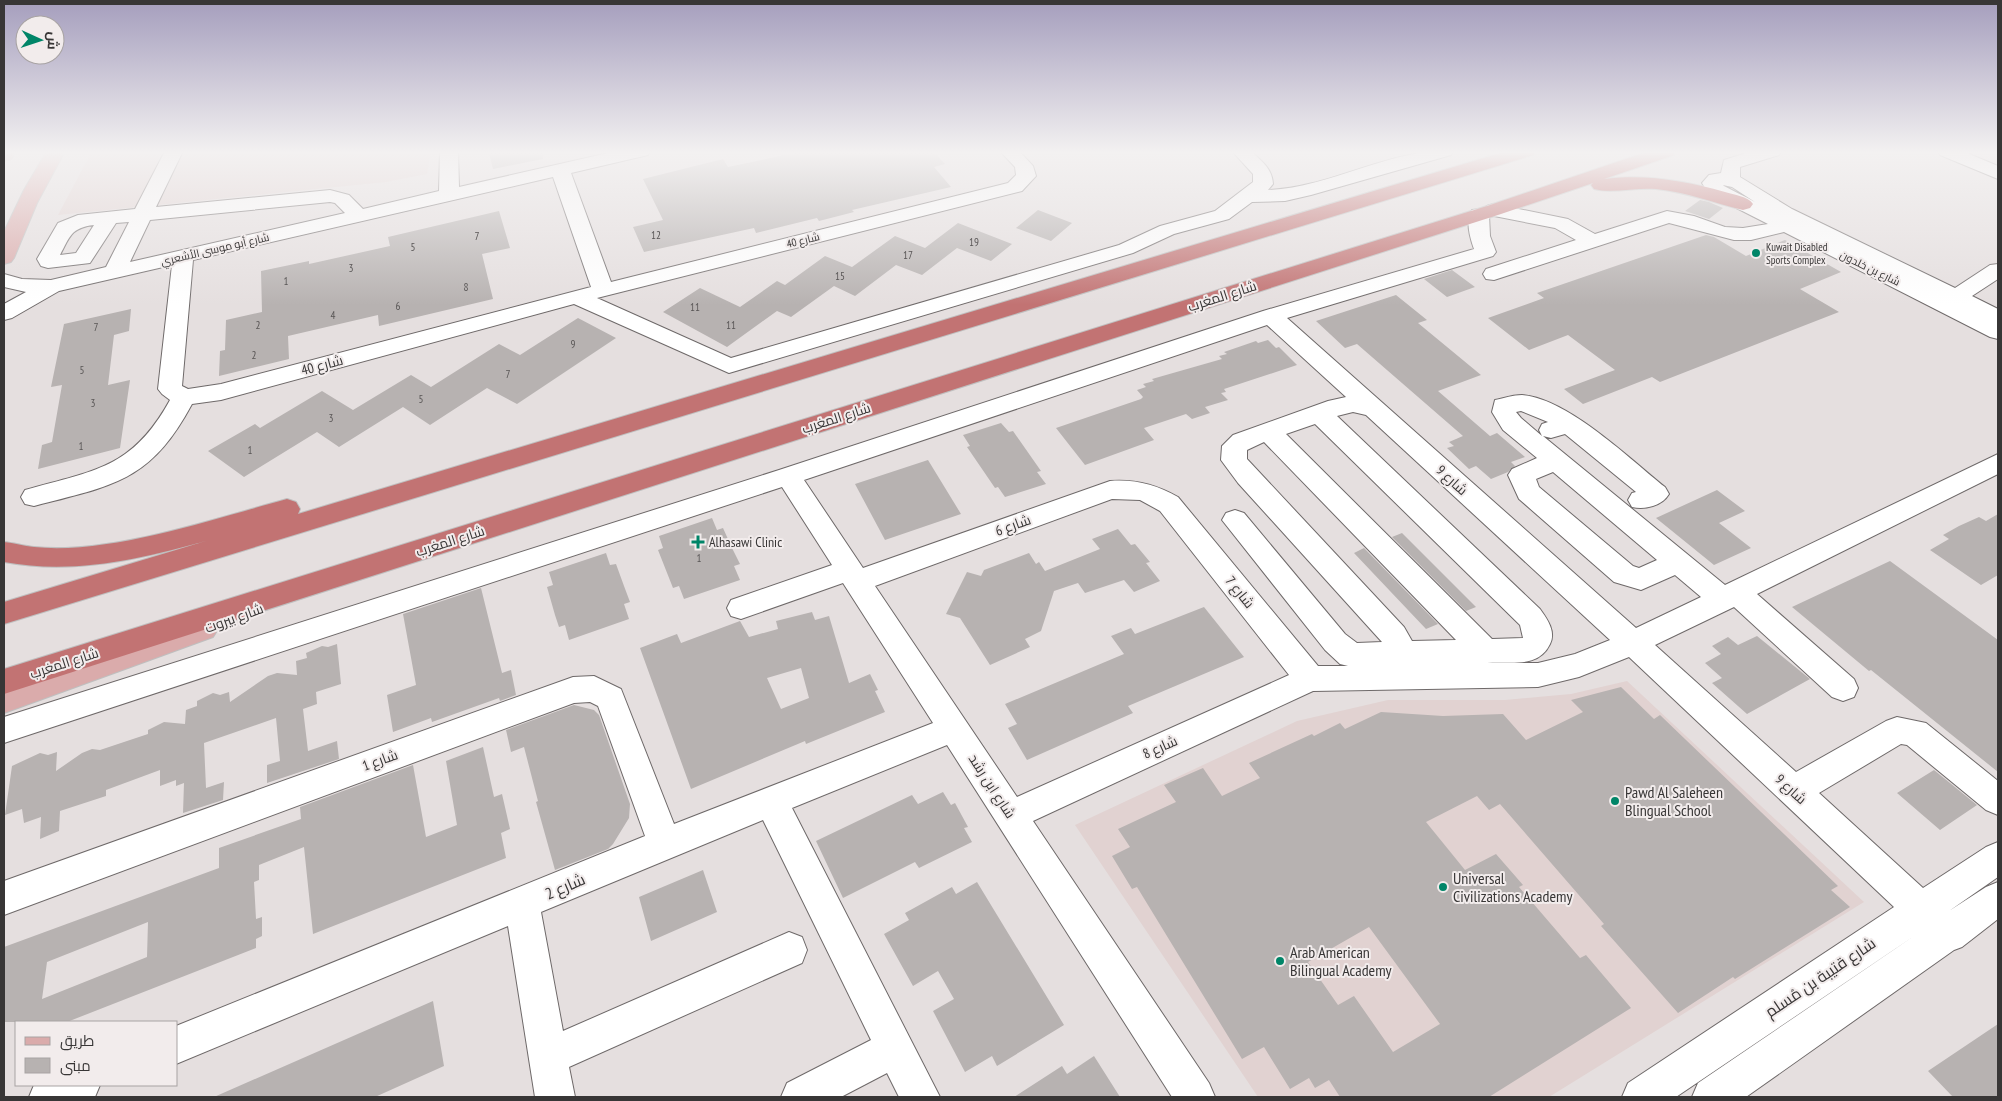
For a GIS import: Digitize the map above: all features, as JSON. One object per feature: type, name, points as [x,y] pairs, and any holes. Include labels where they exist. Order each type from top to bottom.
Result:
[{"type":"highway","points":[[4,613],[1357,202]]},
{"type":"highway","name":"شارع المغرب","points":[[4,682],[1515,202]]},
{"type":"highway","points":[[1493,210],[1524,202]]},
{"type":"highway","points":[[1739,202],[1744,204]]},
{"type":"highway","points":[[4,552],[22,557],[79,556],[122,551],[611,430]]},
{"type":"main road","points":[[4,258],[27,202]]},
{"type":"main road","name":"شارع بيروت","points":[[4,700],[464,536]]},
{"type":"street","points":[[114,272],[148,202]]},
{"type":"street","points":[[109,218],[267,202]]},
{"type":"street","points":[[345,202],[358,216]]},
{"type":"street","name":"شارع أبو موسى الأشعري","points":[[4,280],[20,285],[52,286],[420,202]]},
{"type":"street","points":[[572,202],[602,290]]},
{"type":"street","name":"شارع 40","points":[[184,397],[221,392],[602,290],[953,202]]},
{"type":"street","points":[[576,297],[728,366],[1126,249],[1167,230],[1222,215],[1239,202]]},
{"type":"street","name":"شارع بن خلدون","points":[[1741,202],[1998,332]]},
{"type":"street","name":"شارع بن خلدون","points":[[1769,202],[1785,213],[1998,317]]},
{"type":"street","points":[[4,730],[788,476],[1271,316],[1486,252],[1480,236],[1493,210],[1560,223],[1592,241]]},
{"type":"street","points":[[1494,274],[1668,217],[1682,218],[1717,232],[1733,235],[1750,235],[1786,226]]},
{"type":"street","points":[[34,497],[121,471],[143,456],[160,440],[184,397],[170,389],[183,256]]},
{"type":"street","points":[[1956,296],[1998,270]]},
{"type":"street","name":"شارع أبو موسى الأشعري","points":[[4,313],[52,286]]},
{"type":"street","name":"شارع 9","points":[[1271,316],[1633,643],[1923,908],[1949,935]]},
{"type":"street","points":[[1641,500],[1656,494],[1568,423],[1528,403],[1514,402],[1504,406],[1504,412],[1512,424],[1529,439],[1678,562],[1730,596],[1843,688]]},
{"type":"street","points":[[1373,409],[1353,404],[1337,407],[1242,442],[1235,446],[1233,451],[1234,460],[1238,466],[1394,635],[1399,646],[1397,655]]},
{"type":"street","points":[[1235,520],[1344,650],[1360,656],[1529,650],[1538,640],[1538,628],[1530,617],[1320,414]]},
{"type":"street","points":[[1529,439],[1568,423]]},
{"type":"street","points":[[1269,432],[1486,652]]},
{"type":"street","points":[[1556,460],[1520,475],[1528,492],[1624,574],[1641,579],[1678,562]]},
{"type":"street","points":[[1310,679],[1538,675],[1579,665],[1633,643],[1998,463]]},
{"type":"street","name":"شارع ابن رشد","points":[[788,476],[955,728],[1195,1097]]},
{"type":"street","name":"شارع 6","points":[[741,608],[853,575],[1110,490],[1129,488],[1151,493],[1169,504]]},
{"type":"street","points":[[1195,535],[1235,520],[1250,512],[1258,503],[1262,493]]},
{"type":"street","name":"شارع 7","points":[[1169,504],[1310,679]]},
{"type":"street","name":"شارع 8","points":[[1011,815],[1310,679]]},
{"type":"street","name":"شارع 1","points":[[4,898],[573,690],[594,689],[610,698],[665,844]]},
{"type":"street","name":"شارع 2","points":[[178,1045],[665,844],[955,728]]},
{"type":"street","points":[[1793,791],[1897,730],[1915,733],[1998,800]]},
{"type":"street","points":[[771,802],[920,1097]]},
{"type":"street","name":"شارع قتيبة بن مُسلم","points":[[1642,1097],[1998,858]]},
{"type":"street","points":[[1712,1097],[1949,935],[1998,899]]},
{"type":"street","points":[[522,904],[555,1097]]},
{"type":"street","points":[[548,1057],[789,950]]},
{"type":"street","points":[[801,1097],[895,1048]]},
{"type":"shaded area","points":[[65,202],[183,202],[58,215]]},
{"type":"shaded area","points":[[1627,681],[1864,902],[1549,1097],[1258,1097],[1075,825],[1297,721],[1388,700],[1505,700],[1571,694]]},
{"type":"building","points":[[654,202],[885,202],[852,210],[854,212],[819,221],[817,218],[756,233],[754,228],[644,252],[633,227],[663,220]]},
{"type":"building","points":[[1697,202],[1710,202],[1723,208],[1709,219],[1685,211]]},
{"type":"building","points":[[1038,210],[1072,223],[1051,241],[1016,228]]},
{"type":"building","points":[[499,211],[510,248],[482,254],[493,299],[379,326],[378,315],[288,336],[289,359],[219,376],[220,351],[225,350],[226,320],[262,312],[261,271],[309,261],[309,264],[390,246],[388,237]]},
{"type":"building","points":[[958,223],[1012,244],[991,261],[957,248],[922,275],[896,265],[855,296],[834,286],[791,317],[777,311],[727,347],[663,312],[700,288],[740,307],[777,281],[785,285],[825,256],[852,267],[895,236],[925,248]]},
{"type":"building","points":[[1706,235],[1714,237],[1746,256],[1785,240],[1841,272],[1800,289],[1839,312],[1660,382],[1652,377],[1583,404],[1564,389],[1615,370],[1568,335],[1529,350],[1488,318],[1544,298],[1537,293]]},
{"type":"building","points":[[1452,270],[1475,287],[1447,297],[1424,279]]},
{"type":"building","points":[[1396,295],[1427,320],[1418,323],[1481,375],[1438,391],[1490,436],[1497,433],[1525,457],[1511,462],[1515,466],[1508,472],[1491,479],[1476,466],[1469,469],[1447,448],[1454,446],[1449,442],[1463,436],[1357,344],[1345,348],[1316,321]]},
{"type":"building","points":[[131,309],[129,331],[114,335],[108,385],[130,380],[120,448],[38,469],[42,445],[52,442],[62,385],[51,387],[64,324]]},
{"type":"building","points":[[578,318],[616,338],[517,404],[487,388],[430,425],[403,407],[339,447],[317,432],[244,477],[208,451],[255,424],[260,428],[322,391],[353,410],[411,375],[431,387],[499,344],[520,355]]},
{"type":"building","points":[[1268,340],[1276,348],[1279,347],[1297,365],[1224,389],[1226,392],[1221,393],[1228,400],[1205,407],[1210,413],[1192,419],[1186,414],[1144,428],[1154,440],[1085,465],[1056,428],[1141,399],[1143,397],[1137,390],[1146,387],[1143,384],[1154,381],[1152,379],[1222,359],[1219,356],[1227,354],[1224,352],[1256,341],[1258,343]]},
{"type":"building","points":[[1001,423],[1009,432],[1013,431],[1041,471],[1037,472],[1046,484],[1005,497],[998,487],[995,488],[967,447],[970,446],[963,435]]},
{"type":"building","points":[[928,460],[961,514],[885,540],[855,484]]},
{"type":"building","points":[[1717,490],[1745,511],[1719,523],[1751,548],[1714,565],[1656,518]]},
{"type":"building","points":[[1998,514],[1998,575],[1981,585],[1930,550],[1949,539],[1943,535],[1959,526],[1979,517],[1986,521]]},
{"type":"building","points":[[712,518],[717,530],[723,528],[740,564],[734,566],[740,580],[684,599],[679,586],[673,588],[658,550],[663,548],[659,536]]},
{"type":"building","points":[[1118,529],[1131,545],[1135,544],[1150,562],[1146,563],[1160,581],[1134,592],[1124,580],[1085,593],[1078,583],[1054,591],[1041,631],[1025,639],[1030,647],[990,665],[960,618],[946,614],[967,572],[981,576],[984,570],[1029,553],[1036,564],[1039,562],[1045,571],[1100,549],[1092,539]]},
{"type":"building","points":[[1402,533],[1476,607],[1466,611],[1392,537]]},
{"type":"building","points":[[1364,548],[1438,624],[1426,629],[1354,553]]},
{"type":"building","points":[[606,553],[610,565],[616,564],[630,602],[624,604],[629,619],[569,640],[565,625],[559,627],[555,615],[547,587],[553,585],[549,572]]},
{"type":"building","points":[[1890,561],[1998,640],[1998,772],[1871,670],[1869,671],[1792,607]]},
{"type":"building","points":[[481,588],[502,673],[511,670],[516,695],[500,701],[499,698],[432,722],[431,718],[393,732],[387,695],[416,685],[403,614]]},
{"type":"building","points":[[1204,607],[1244,657],[1128,706],[1133,713],[1027,760],[1008,728],[1017,724],[1005,704],[1124,654],[1111,636],[1131,628],[1135,634]]},
{"type":"building","points":[[812,612],[815,620],[829,616],[849,683],[870,674],[878,690],[875,691],[885,712],[806,744],[805,741],[691,789],[640,648],[677,634],[681,643],[740,621],[749,637],[778,629],[776,621]],"holes":[[[801,668],[809,698],[781,709],[767,678]]]},
{"type":"building","points":[[1757,636],[1810,679],[1747,714],[1712,683],[1722,678],[1705,663],[1721,654],[1712,646],[1728,637],[1738,645]]},
{"type":"building","points":[[337,644],[341,684],[316,692],[317,704],[303,709],[308,751],[337,741],[339,759],[267,783],[267,765],[280,761],[276,718],[204,743],[206,788],[224,782],[223,800],[183,813],[184,783],[176,786],[176,780],[160,786],[160,770],[106,790],[106,796],[60,811],[59,831],[40,839],[41,817],[24,823],[22,809],[5,815],[12,766],[40,753],[48,755],[57,752],[56,771],[82,753],[92,749],[100,750],[148,734],[148,730],[164,722],[185,724],[186,710],[197,706],[197,701],[213,693],[220,695],[229,692],[230,702],[268,676],[277,673],[297,675],[296,661],[307,658],[306,653],[322,646],[328,647]]},
{"type":"building","points":[[1621,687],[1654,719],[1660,715],[1838,886],[1831,890],[1850,907],[1735,979],[1733,977],[1678,1013],[1601,926],[1604,924],[1500,804],[1489,810],[1477,796],[1426,822],[1465,870],[1496,854],[1523,885],[1519,887],[1580,958],[1586,955],[1631,1008],[1489,1097],[1340,1097],[1329,1080],[1315,1088],[1309,1078],[1290,1089],[1264,1047],[1242,1059],[1137,887],[1132,889],[1112,856],[1130,847],[1118,829],[1176,802],[1164,785],[1203,768],[1222,796],[1260,778],[1249,763],[1340,723],[1345,729],[1381,712],[1443,716],[1503,714],[1526,740],[1583,712],[1571,700]],"holes":[[[1369,927],[1440,1024],[1393,1052],[1354,996],[1338,1005],[1308,962]]]},
{"type":"building","points":[[574,705],[594,710],[599,715],[630,804],[629,818],[608,849],[555,870],[536,802],[538,801],[524,747],[511,752],[506,730]]},
{"type":"building","points":[[483,747],[494,797],[502,794],[510,829],[501,833],[506,858],[313,934],[304,847],[259,865],[259,880],[254,882],[256,919],[262,917],[262,936],[256,939],[256,948],[70,1021],[4,1022],[4,947],[219,868],[219,848],[301,819],[300,807],[413,765],[426,837],[457,825],[446,761]],"holes":[[[148,922],[147,957],[42,999],[47,962]]]},
{"type":"building","points":[[1934,770],[1977,805],[1940,830],[1897,793]]},
{"type":"building","points":[[943,792],[951,805],[955,803],[968,827],[964,828],[972,842],[919,868],[915,862],[843,898],[816,841],[912,795],[918,804]]},
{"type":"building","points":[[703,870],[717,912],[651,941],[639,897]]},
{"type":"building","points":[[977,882],[1064,1025],[997,1066],[992,1056],[965,1072],[933,1011],[954,999],[938,971],[913,986],[884,934],[909,920],[905,913],[952,887],[956,894]]},
{"type":"building","points":[[433,1001],[444,1066],[375,1097],[214,1097]]},
{"type":"building","points":[[1998,1024],[1998,1097],[1953,1097],[1928,1071]]},
{"type":"building","points":[[1094,1056],[1120,1097],[1014,1097],[1062,1066],[1067,1074]]},
{"type":"place","name":"Kuwait Disabled Sports Complex","points":[[1756,253]]},
{"type":"place","name":"Alhasawi Clinic","points":[[698,542]]},
{"type":"place","name":"Pawd Al Saleheen Blingual School","points":[[1615,801]]},
{"type":"place","name":"Universal Civilizations Academy","points":[[1443,887]]},
{"type":"place","name":"Arab American Bilingual Academy","points":[[1280,961]]}]
